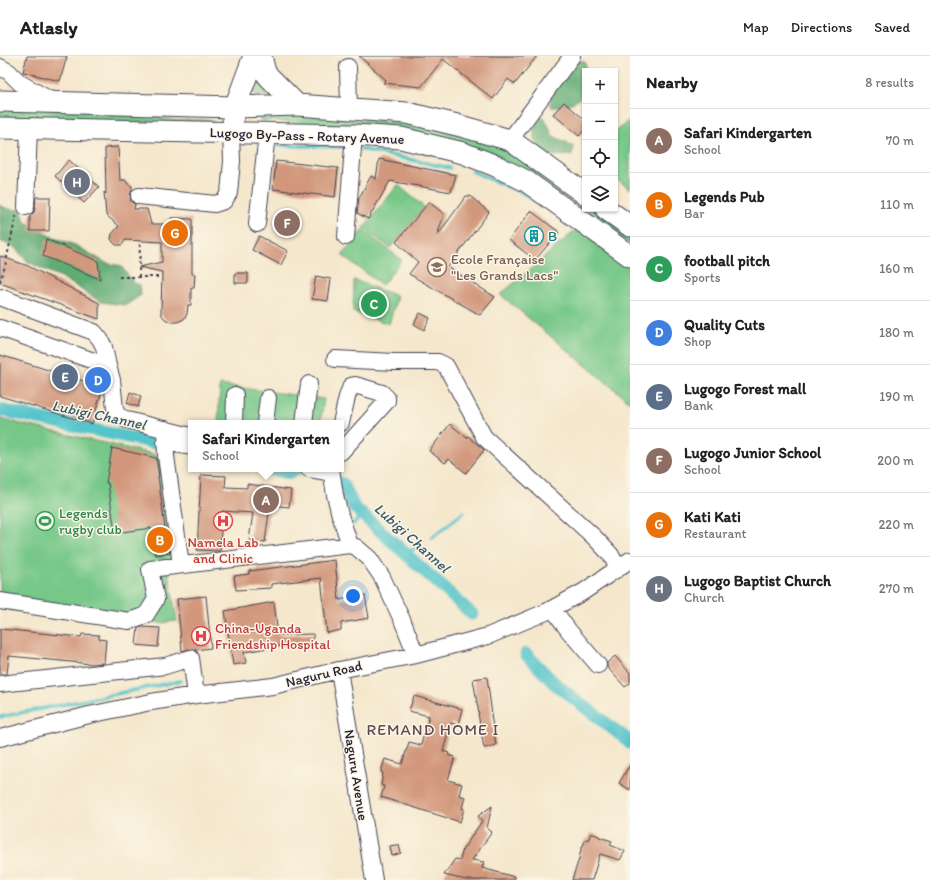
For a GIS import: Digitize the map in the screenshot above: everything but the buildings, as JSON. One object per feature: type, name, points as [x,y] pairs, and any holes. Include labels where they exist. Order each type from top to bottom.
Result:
[{"type":"main road","points":[[231,133],[235,106],[254,56]]},
{"type":"main road","points":[[261,56],[269,77],[297,105]]},
{"type":"main road","name":"Lugogo By-Pass - Rotary Avenue","points":[[0,101],[145,105],[297,105],[407,112],[510,140],[582,192]]},
{"type":"main road","points":[[144,131],[145,105]]},
{"type":"main road","name":"Lugogo By-Pass - Rotary Avenue","points":[[0,128],[354,135],[401,138],[463,153],[496,166],[526,181],[630,256]]},
{"type":"main road","points":[[610,212],[630,226]]},
{"type":"street","points":[[510,140],[572,56]]},
{"type":"street","points":[[0,67],[9,72],[20,83],[55,102]]},
{"type":"street","points":[[348,67],[349,108]]},
{"type":"street","points":[[26,207],[29,129]]},
{"type":"street","points":[[139,196],[216,204],[224,201],[229,193],[232,161],[231,133]]},
{"type":"street","points":[[257,224],[267,134]]},
{"type":"street","points":[[346,237],[354,135]]},
{"type":"street","points":[[0,297],[94,332],[104,347],[112,380],[117,415],[188,446]]},
{"type":"street","points":[[0,328],[108,366]]},
{"type":"street","points":[[335,359],[438,362],[446,366],[484,437],[594,537],[611,555],[624,564]]},
{"type":"street","points":[[304,420],[309,384]]},
{"type":"street","points":[[342,420],[351,386],[355,385],[382,393],[387,398],[387,401],[344,449]]},
{"type":"street","points":[[234,420],[235,395]]},
{"type":"street","points":[[265,420],[268,398]]},
{"type":"street","points":[[165,435],[188,436]]},
{"type":"street","points":[[165,435],[166,456],[181,565]]},
{"type":"street","points":[[331,472],[340,515],[350,545]]},
{"type":"street","points":[[0,601],[129,621],[146,615],[156,599],[150,569],[350,545],[356,547],[369,558],[382,577],[403,622],[416,655]]},
{"type":"street","name":"Naguru Road","points":[[0,738],[89,715],[151,702],[273,686],[339,670],[416,655],[488,636],[546,612],[584,592],[624,564]]},
{"type":"street","points":[[553,608],[569,631],[598,665]]},
{"type":"street","points":[[0,684],[165,666],[191,658],[196,695]]},
{"type":"street","name":"Naguru Avenue","points":[[339,670],[374,880]]},
{"type":"path","points":[[139,277],[140,241]]},
{"type":"path","points":[[119,277],[158,277]]},
{"type":"green space","points":[[575,60],[585,62],[586,68],[582,68],[582,95],[578,100],[566,105],[552,108],[550,102],[555,86]]},
{"type":"green space","points":[[257,61],[280,98],[256,95],[251,91]]},
{"type":"green space","points":[[0,107],[76,110],[153,116],[176,120],[212,120],[215,124],[0,120]]},
{"type":"green space","points":[[262,112],[420,124],[491,141],[582,196],[582,211],[532,176],[297,126],[290,122],[263,121],[259,119]]},
{"type":"green space","points":[[537,115],[545,118],[553,136],[574,147],[572,155],[546,156],[537,149],[532,121]]},
{"type":"green space","points":[[630,119],[630,189],[618,180],[618,130]]},
{"type":"green space","points":[[398,185],[424,207],[390,248],[363,228]]},
{"type":"green space","points":[[0,205],[10,209],[21,209],[25,222],[50,236],[75,245],[106,263],[121,266],[134,283],[140,285],[141,295],[126,305],[101,302],[61,277],[28,262],[14,247],[0,241]]},
{"type":"green space","points":[[583,212],[604,212],[630,231],[630,245]]},
{"type":"green space","points":[[577,229],[630,264],[630,402],[500,295]]},
{"type":"green space","points":[[362,230],[402,260],[382,285],[342,255]]},
{"type":"green space","points":[[354,280],[397,296],[389,324],[353,312]]},
{"type":"green space","points":[[220,385],[324,399],[320,420],[218,420]]},
{"type":"green space","points":[[0,419],[161,456],[176,559],[169,575],[177,621],[161,623],[0,609]]},
{"type":"waterway","points":[[271,145],[345,147]]},
{"type":"waterway","points":[[361,149],[450,168]]},
{"type":"waterway","points":[[472,171],[519,191],[539,203]]},
{"type":"waterway","name":"Lubigi Channel","points":[[0,410],[174,447]]},
{"type":"waterway","name":"Lubigi Channel","points":[[284,472],[290,472]]},
{"type":"waterway","name":"Lubigi Channel","points":[[337,482],[343,484],[354,507],[472,614]]},
{"type":"waterway","points":[[432,538],[464,512]]},
{"type":"waterway","points":[[348,524],[353,524],[363,515]]},
{"type":"waterway","points":[[405,553],[414,549],[419,544]]},
{"type":"waterway","name":"Lubigi Channel","points":[[526,654],[554,683],[630,743]]},
{"type":"waterway","points":[[0,717],[180,681]]},
{"type":"place","name":"Lugogo Baptist Church","points":[[77,182]]},
{"type":"place","name":"Lugogo Junior School","points":[[287,223]]},
{"type":"place","name":"Kati Kati","points":[[175,233]]},
{"type":"place","name":"B","points":[[534,236]]},
{"type":"place","name":"Ecole Française \"Les Grands Lacs\"","points":[[437,267]]},
{"type":"place","name":"football pitch","points":[[374,304]]},
{"type":"place","name":"Lugogo Forest mall","points":[[65,377]]},
{"type":"place","name":"Quality Cuts","points":[[98,380]]},
{"type":"place","name":"Safari Kindergarten","points":[[266,500]]},
{"type":"place","name":"Legends rugby club","points":[[45,521]]},
{"type":"place","name":"Namela Lab and Clinic","points":[[223,521]]},
{"type":"place","name":"Legends Pub","points":[[160,540]]},
{"type":"place","name":"China-Uganda Friendship Hospital","points":[[201,636]]},
{"type":"district","name":"REMAND HOME I","points":[[433,729]]}]
